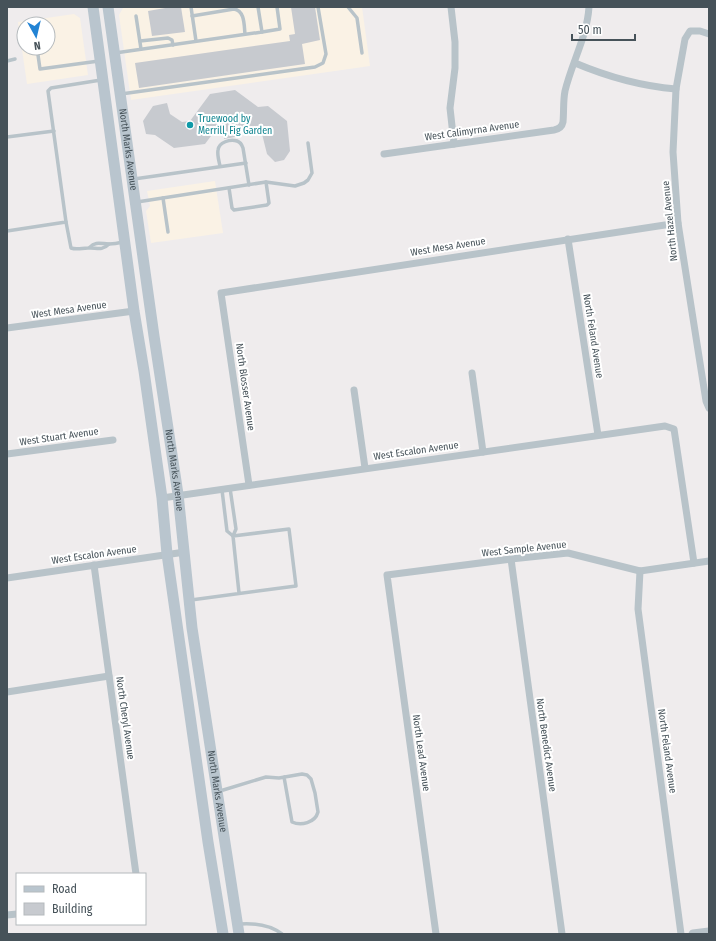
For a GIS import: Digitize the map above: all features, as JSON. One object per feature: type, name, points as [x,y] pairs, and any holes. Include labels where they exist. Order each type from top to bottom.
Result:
[{"type":"main road","name":"North Marks Avenue","points":[[93,7],[134,311],[162,498],[167,554],[208,842],[223,934]]},
{"type":"main road","name":"North Marks Avenue","points":[[108,7],[178,494],[192,628],[238,929]]},
{"type":"main road","points":[[109,122],[116,131],[125,183],[130,195],[136,202]]},
{"type":"main road","points":[[134,311],[140,314],[143,318],[156,392],[163,397]]},
{"type":"street","points":[[451,7],[455,42],[455,68],[450,108],[454,144]]},
{"type":"street","points":[[589,7],[585,31],[575,63],[604,75],[627,81],[676,89]]},
{"type":"street","name":"North Hazel Avenue","points":[[709,34],[700,31],[690,31],[685,39],[676,89],[673,152],[678,223],[706,401],[709,408]]},
{"type":"street","name":"West Calimyrna Avenue","points":[[384,154],[554,130],[562,126],[565,90],[575,63]]},
{"type":"street","name":"West Mesa Avenue","points":[[221,293],[678,223]]},
{"type":"street","name":"North Feland Avenue","points":[[568,239],[598,435]]},
{"type":"street","name":"North Blosser Avenue","points":[[221,293],[249,485]]},
{"type":"street","name":"West Mesa Avenue","points":[[7,328],[134,311]]},
{"type":"street","points":[[472,373],[483,452]]},
{"type":"street","points":[[354,390],[365,468]]},
{"type":"street","name":"West Escalon Avenue","points":[[162,498],[178,494],[230,488],[665,426],[674,428],[694,563]]},
{"type":"street","name":"West Stuart Avenue","points":[[7,454],[113,440]]},
{"type":"street","name":"West Escalon Avenue","points":[[7,578],[184,552]]},
{"type":"street","name":"West Sample Avenue","points":[[387,575],[568,553],[640,571],[709,561]]},
{"type":"street","name":"North Benedict Avenue","points":[[511,559],[562,934]]},
{"type":"street","name":"North Cheryl Avenue","points":[[94,566],[136,873]]},
{"type":"street","name":"North Feland Avenue","points":[[640,571],[638,609],[681,934]]},
{"type":"street","name":"North Lead Avenue","points":[[387,575],[436,934]]},
{"type":"street","points":[[7,692],[109,676]]},
{"type":"street","points":[[694,934],[709,932]]},
{"type":"lane","points":[[191,7],[196,41]]},
{"type":"lane","points":[[258,7],[262,32]]},
{"type":"lane","points":[[114,53],[280,29],[277,7]]},
{"type":"lane","points":[[120,95],[316,66],[324,63],[326,54],[318,7]]},
{"type":"lane","points":[[348,7],[357,18],[362,53]]},
{"type":"lane","points":[[192,16],[234,9],[238,10],[242,16],[245,34]]},
{"type":"lane","points":[[136,16],[141,49]]},
{"type":"lane","points":[[140,41],[168,38],[172,40],[173,45]]},
{"type":"lane","points":[[38,56],[40,69],[100,60]]},
{"type":"lane","points":[[7,61],[15,59]]},
{"type":"lane","points":[[103,80],[59,86],[49,89],[66,222],[71,248],[73,249],[90,247],[94,249],[106,248],[109,244],[125,242]]},
{"type":"lane","points":[[7,138],[54,131]]},
{"type":"lane","points":[[220,166],[218,150],[220,146],[225,142],[235,141],[241,143],[249,185]]},
{"type":"lane","points":[[136,202],[266,182],[295,186],[308,180],[312,173],[308,143]]},
{"type":"lane","points":[[132,179],[246,163]]},
{"type":"lane","points":[[229,188],[232,208],[234,210],[267,206],[269,203],[266,182]]},
{"type":"lane","points":[[163,198],[168,232]]},
{"type":"lane","points":[[7,231],[66,222]]},
{"type":"lane","points":[[230,488],[236,529],[233,536],[239,593]]},
{"type":"lane","points":[[190,600],[296,586],[289,528],[233,536],[227,531],[222,489]]},
{"type":"lane","points":[[216,791],[266,777],[284,777],[302,774],[307,775],[311,779],[318,812],[312,821],[295,824],[292,822],[284,777]]},
{"type":"lane","points":[[238,929],[250,923],[275,929],[282,934]]},
{"type":"shaded area","points":[[362,7],[370,66],[131,100],[119,15],[123,8]]},
{"type":"shaded area","points":[[74,14],[80,18],[88,75],[27,84],[23,56],[56,56],[56,17]]},
{"type":"shaded area","points":[[215,181],[223,233],[151,243],[146,211],[150,206],[147,191]]},
{"type":"building","points":[[171,7],[181,7],[185,32],[152,36],[148,11]]},
{"type":"building","points":[[291,7],[315,7],[320,40],[302,44],[305,64],[139,88],[135,63],[290,41],[289,35],[295,34]]},
{"type":"building","name":"Truewood by Merrill, Fig Garden","points":[[235,90],[258,107],[268,106],[287,121],[290,151],[284,160],[275,162],[267,154],[262,134],[251,134],[237,124],[238,132],[234,132],[235,137],[224,139],[224,133],[211,136],[205,144],[174,148],[155,135],[146,134],[143,121],[153,106],[167,103],[170,114],[182,122],[190,121],[210,94]]},
{"type":"place","name":"Truewood by Merrill, Fig Garden","points":[[190,125]]}]
